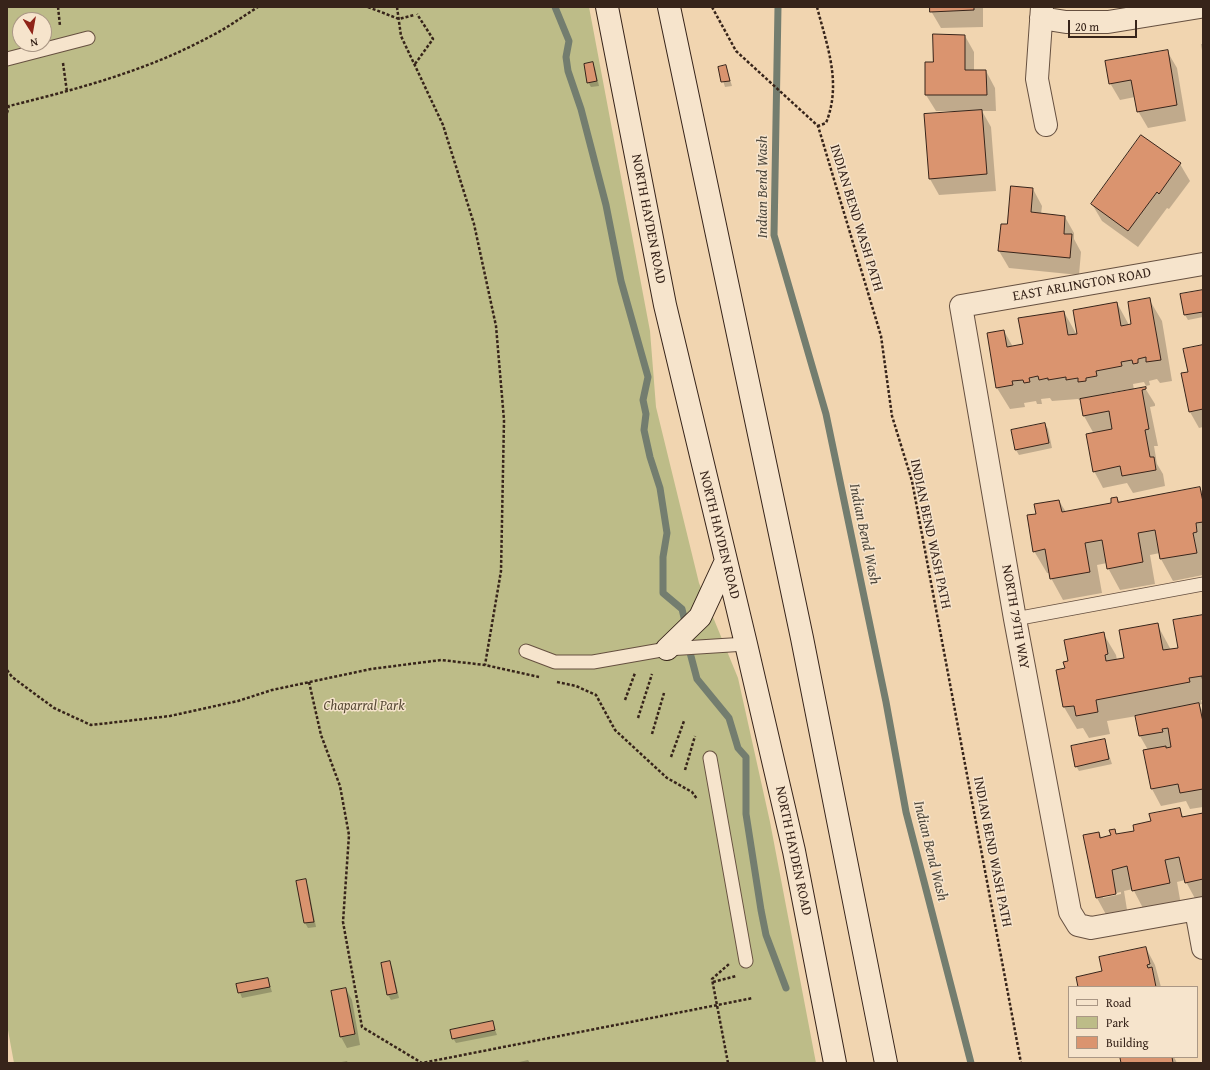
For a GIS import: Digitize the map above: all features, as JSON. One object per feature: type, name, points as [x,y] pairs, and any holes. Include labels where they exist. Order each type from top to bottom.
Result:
[{"type":"main road","name":"NORTH HAYDEN ROAD","points":[[607,7],[664,305],[746,644],[798,872],[835,1063]]},
{"type":"main road","points":[[669,7],[802,638],[886,1063]]},
{"type":"main road","points":[[1046,125],[1037,78],[1042,13],[1066,22],[1108,22],[1200,7]]},
{"type":"main road","name":"EAST ARLINGTON ROAD","points":[[961,306],[1203,264]]},
{"type":"main road","name":"NORTH 79TH WAY","points":[[961,306],[1015,619],[1070,912],[1078,925],[1091,928],[1200,909]]},
{"type":"main road","points":[[667,649],[700,617],[726,561]]},
{"type":"main road","points":[[1200,909],[1203,948]]},
{"type":"lane","points":[[7,59],[88,38]]},
{"type":"lane","points":[[1015,619],[1203,584]]},
{"type":"lane","points":[[526,651],[555,662],[593,662],[667,649],[746,644]]},
{"type":"lane","points":[[710,758],[746,961]]},
{"type":"path","points":[[58,7],[61,29]]},
{"type":"path","points":[[7,113],[9,106],[67,92],[140,68],[164,58],[211,36],[258,7]]},
{"type":"path","points":[[368,7],[399,19],[416,15],[433,39],[415,65]]},
{"type":"path","points":[[397,7],[401,36],[443,125],[474,224],[496,326],[504,420],[501,571],[485,665]]},
{"type":"path","points":[[712,7],[736,51],[818,126],[826,123],[831,109],[833,72],[817,7]]},
{"type":"path","points":[[63,62],[67,92]]},
{"type":"path","name":"INDIAN BEND WASH PATH","points":[[818,126],[881,336],[892,416],[912,481],[1021,1063]]},
{"type":"path","points":[[7,670],[12,677],[54,708],[91,725],[170,716],[238,701],[272,690],[371,669],[441,660],[485,665],[546,679]]},
{"type":"path","points":[[625,700],[635,672]]},
{"type":"path","points":[[638,718],[652,674]]},
{"type":"path","points":[[553,681],[576,686],[596,695],[615,730],[667,778],[692,792],[700,802]]},
{"type":"path","points":[[309,682],[321,736],[340,786],[349,835],[343,922],[362,1027],[422,1063],[753,998]]},
{"type":"path","points":[[652,734],[664,693]]},
{"type":"path","points":[[671,757],[684,720]]},
{"type":"path","points":[[685,770],[695,736]]},
{"type":"path","points":[[728,1063],[712,979],[730,963],[732,958]]},
{"type":"path","points":[[713,982],[741,975]]},
{"type":"green space","name":"Chaparral Park","points":[[7,7],[589,7],[650,331],[656,407],[699,583],[738,678],[770,822],[816,1063],[14,1063],[7,1025]]},
{"type":"building","points":[[930,7],[974,7],[974,10],[930,12]]},
{"type":"building","points":[[933,34],[965,35],[965,70],[986,70],[987,95],[925,95],[925,62],[933,62]]},
{"type":"building","points":[[1168,50],[1177,105],[1137,112],[1131,80],[1109,84],[1105,61]]},
{"type":"building","points":[[593,62],[597,81],[587,83],[584,64]]},
{"type":"building","points":[[726,65],[730,81],[721,82],[718,67]]},
{"type":"building","points":[[982,110],[987,174],[929,179],[924,114]]},
{"type":"building","points":[[1141,135],[1181,163],[1159,194],[1157,192],[1128,231],[1091,204]]},
{"type":"building","points":[[1011,186],[1033,188],[1031,212],[1065,216],[1064,234],[1072,234],[1070,258],[998,251],[1001,224],[1007,224]]},
{"type":"building","points":[[1203,290],[1203,312],[1184,315],[1180,294]]},
{"type":"building","points":[[1150,298],[1161,360],[1146,362],[1146,357],[1138,359],[1138,363],[1133,364],[1132,360],[1121,362],[1122,366],[1096,371],[1097,376],[1086,378],[1086,381],[1078,382],[1078,378],[1066,380],[1066,377],[1039,380],[1038,376],[1029,378],[1030,382],[1024,383],[1023,380],[1012,381],[1013,385],[996,388],[987,333],[1004,330],[1007,347],[1023,344],[1018,318],[1064,311],[1068,335],[1077,334],[1073,310],[1117,302],[1121,326],[1131,324],[1128,302]]},
{"type":"building","points":[[1203,345],[1203,409],[1189,412],[1181,373],[1188,372],[1183,349]]},
{"type":"building","points":[[1146,387],[1146,389],[1142,390],[1149,429],[1145,430],[1150,457],[1154,457],[1156,470],[1122,476],[1120,466],[1093,472],[1086,434],[1112,429],[1109,411],[1083,416],[1080,399]]},
{"type":"building","points":[[1045,423],[1049,443],[1015,450],[1011,430]]},
{"type":"building","points":[[1200,487],[1203,502],[1203,522],[1196,523],[1197,532],[1193,533],[1197,553],[1160,559],[1155,530],[1138,533],[1143,562],[1107,569],[1102,540],[1085,543],[1090,572],[1050,579],[1045,549],[1033,552],[1027,515],[1036,514],[1034,504],[1059,500],[1062,512],[1111,503],[1111,498],[1117,497],[1118,502]]},
{"type":"building","points":[[1203,615],[1203,683],[1202,676],[1189,678],[1190,682],[1096,700],[1098,712],[1076,716],[1074,706],[1063,707],[1056,670],[1065,668],[1063,662],[1068,661],[1064,640],[1104,632],[1108,654],[1105,655],[1106,661],[1124,658],[1119,630],[1158,623],[1163,650],[1178,648],[1173,620]]},
{"type":"building","points":[[1199,703],[1203,722],[1203,789],[1180,793],[1178,784],[1151,789],[1143,750],[1166,746],[1166,748],[1171,747],[1168,728],[1162,729],[1163,732],[1139,736],[1135,716]]},
{"type":"building","points":[[1105,739],[1109,759],[1075,767],[1071,746]]},
{"type":"building","points":[[1180,808],[1182,817],[1203,813],[1203,879],[1185,883],[1179,857],[1165,860],[1170,883],[1132,891],[1127,866],[1112,870],[1116,894],[1096,898],[1083,835],[1099,832],[1100,838],[1111,835],[1109,830],[1115,829],[1116,834],[1134,831],[1133,825],[1151,821],[1149,814]]},
{"type":"building","points":[[306,879],[314,922],[304,923],[296,881]]},
{"type":"building","points":[[1146,947],[1150,964],[1147,965],[1148,968],[1152,967],[1156,986],[1078,986],[1076,977],[1102,971],[1099,957]]},
{"type":"building","points":[[390,961],[397,993],[387,995],[381,963]]},
{"type":"building","points":[[268,978],[270,987],[238,993],[236,984]]},
{"type":"building","points":[[346,988],[355,1034],[340,1037],[331,991]]},
{"type":"building","points":[[493,1021],[495,1030],[452,1039],[450,1030]]},
{"type":"building","points":[[1120,1058],[1172,1058],[1173,1063],[1121,1063]]},
{"type":"waterway","points":[[555,7],[569,41],[566,57],[568,71],[581,109],[606,205],[621,281],[648,377],[643,400],[646,414],[644,430],[650,457],[660,488],[667,533],[663,557],[663,593],[682,609],[686,626]]},
{"type":"waterway","name":"Indian Bend Wash","points":[[778,7],[774,235],[826,414],[886,702],[906,812],[971,1063]]},
{"type":"waterway","points":[[688,645],[697,679],[729,718],[738,748],[746,757],[746,814],[761,910],[766,935],[786,988]]}]
